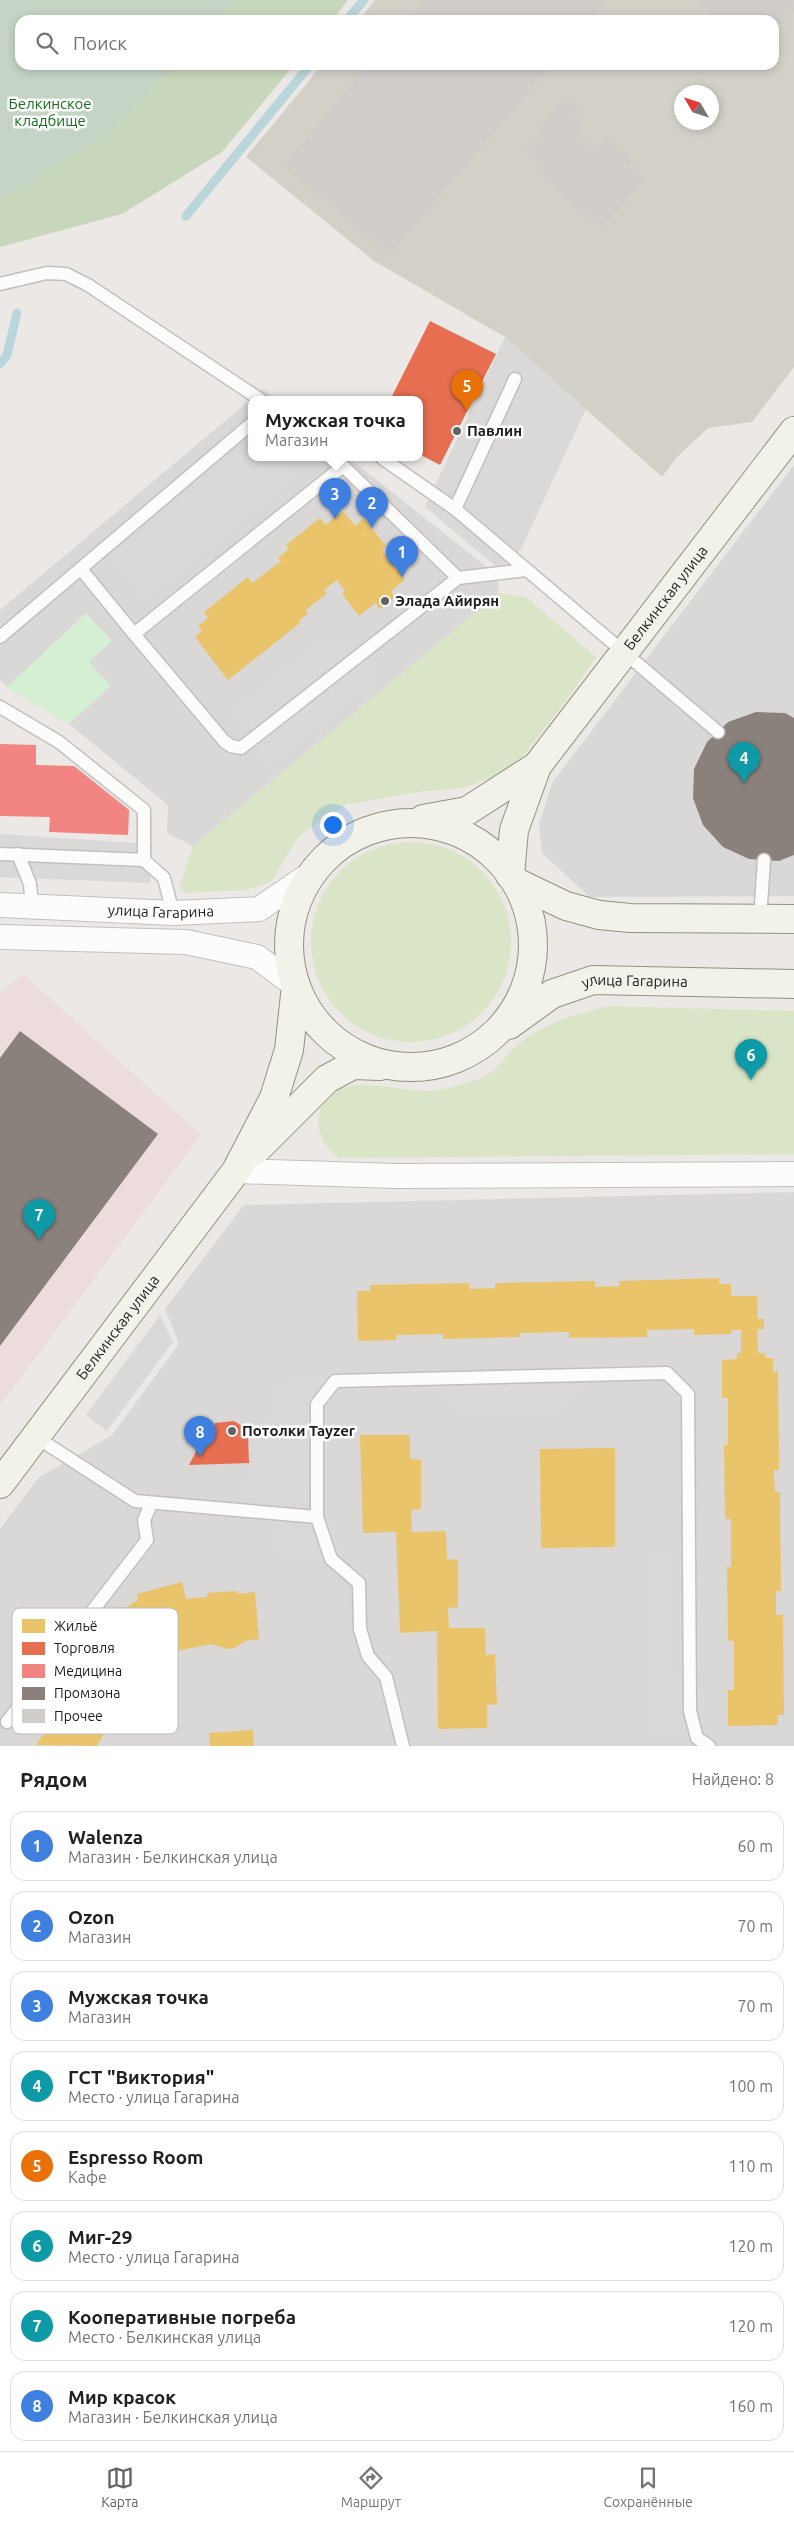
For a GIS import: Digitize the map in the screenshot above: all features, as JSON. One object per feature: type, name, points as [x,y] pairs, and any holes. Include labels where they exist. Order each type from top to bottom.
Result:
[{"type":"main road","name":"Белкинская улица","points":[[513,878],[514,830],[537,766],[794,431]]},
{"type":"main road","name":"Белкинская улица","points":[[393,824],[467,811],[537,766]]},
{"type":"main road","points":[[390,1066],[359,1056],[332,1038],[310,1015],[296,986],[289,957],[290,928],[298,899],[312,873],[334,850],[362,833],[393,824],[429,824],[463,834],[494,854],[513,878],[532,922],[532,964],[518,1004],[491,1038]]},
{"type":"main road","points":[[513,878],[566,906],[598,915],[630,918],[794,919]]},
{"type":"main road","name":"улица Гагарина","points":[[390,1066],[426,1067],[461,1057],[552,994],[593,980],[794,984]]},
{"type":"main road","name":"Белкинская улица","points":[[236,1171],[274,1098],[289,1050],[296,986]]},
{"type":"main road","name":"Белкинская улица","points":[[0,1484],[236,1171],[327,1079],[353,1065],[390,1066]]},
{"type":"street","name":"улица Гагарина","points":[[0,905],[173,912],[259,909],[312,873]]},
{"type":"street","name":"улица Гагарина","points":[[0,937],[186,942],[257,957],[296,986]]},
{"type":"street","points":[[236,1171],[396,1176],[794,1174]]},
{"type":"lane","points":[[0,284],[47,273],[66,274],[88,285],[255,396]]},
{"type":"lane","points":[[454,509],[515,379]]},
{"type":"lane","points":[[0,637],[248,427]]},
{"type":"lane","points":[[337,461],[458,578]]},
{"type":"lane","points":[[386,461],[454,509],[718,732]]},
{"type":"lane","points":[[134,634],[343,466]]},
{"type":"lane","points":[[81,569],[224,741],[231,746],[241,748],[458,578],[526,570]]},
{"type":"lane","points":[[0,707],[59,742],[144,810],[144,860]]},
{"type":"lane","points":[[0,854],[144,860],[164,878],[173,912]]},
{"type":"lane","points":[[18,854],[30,884],[32,906]]},
{"type":"lane","points":[[760,919],[764,860]]},
{"type":"lane","points":[[403,1746],[386,1677],[368,1656],[360,1629],[359,1583],[331,1560],[317,1517],[317,1404],[335,1381],[667,1373],[688,1394],[690,1711],[697,1738],[709,1746]]},
{"type":"lane","points":[[36,1437],[135,1501],[151,1504],[317,1517]]},
{"type":"lane","points":[[95,1608],[148,1540],[144,1520],[151,1504]]},
{"type":"lane","points":[[6,1722],[12,1714]]},
{"type":"shaded area","points":[[375,0],[794,0],[794,367],[752,422],[708,428],[677,457],[662,477],[505,337],[374,261],[246,157],[318,70],[779,70],[779,15],[363,15]]},
{"type":"shaded area","points":[[505,337],[586,409],[521,549],[499,569],[425,507]]},
{"type":"shaded area","points":[[263,389],[272,396],[255,396]]},
{"type":"shaded area","points":[[248,402],[248,461],[353,461],[498,576],[499,593],[193,846],[167,833],[168,805],[69,724],[7,687],[0,679],[0,610]]},
{"type":"shaded area","points":[[248,445],[248,461],[278,461],[293,479],[145,601],[111,559]]},
{"type":"shaded area","points":[[794,465],[794,896],[590,897],[542,853],[539,824],[552,783]]},
{"type":"shaded area","points":[[322,640],[354,644],[379,679],[270,765],[230,713]]},
{"type":"shaded area","points":[[0,834],[152,844],[150,883],[0,877]]},
{"type":"shaded area","points":[[23,974],[201,1135],[0,1405],[0,993]]},
{"type":"shaded area","points":[[794,1192],[794,1746],[0,1746],[0,1529],[38,1478],[112,1435],[179,1344],[165,1309],[244,1205]]},
{"type":"shaded area","points":[[160,1315],[173,1342],[107,1431],[86,1415]]},
{"type":"shaded area","points":[[289,1381],[322,1382],[310,1398],[307,1502],[239,1497],[254,1463],[253,1431],[272,1420],[273,1391]]},
{"type":"shaded area","points":[[429,1386],[585,1386],[557,1411],[454,1411]]},
{"type":"shaded area","points":[[270,1532],[312,1534],[319,1559],[279,1556]]},
{"type":"shaded area","points":[[647,1553],[670,1553],[675,1734],[651,1735]]},
{"type":"green space","points":[[0,0],[348,0],[336,15],[15,15],[15,70],[290,70],[222,152],[122,214],[0,247]]},
{"type":"green space","name":"Белкинское кладбище","points":[[0,0],[236,0],[222,15],[15,15],[15,70],[169,70],[113,129],[0,200]]},
{"type":"green space","points":[[499,593],[526,597],[596,657],[565,702],[512,770],[463,788],[418,792],[345,805],[299,836],[271,882],[245,890],[185,893],[179,888],[193,846]]},
{"type":"green space","points":[[86,613],[112,641],[89,662],[111,686],[69,724],[7,687]]},
{"type":"green space","points":[[411,842],[430,844],[449,850],[466,859],[482,871],[494,887],[503,904],[509,923],[511,942],[509,961],[503,980],[494,997],[482,1013],[466,1025],[449,1034],[430,1040],[411,1042],[392,1040],[373,1034],[356,1025],[340,1013],[328,997],[319,980],[313,961],[311,942],[313,923],[319,904],[328,887],[340,871],[356,859],[373,850],[392,844]]},
{"type":"green space","points":[[609,1006],[794,1011],[794,1154],[338,1158],[324,1143],[319,1126],[320,1112],[326,1098],[337,1090],[351,1086],[367,1085],[432,1091],[468,1083],[491,1072],[520,1043],[545,1027],[576,1015]]},
{"type":"building: Жильё","points":[[343,511],[355,526],[364,518],[386,546],[382,550],[405,579],[391,591],[395,597],[380,609],[375,603],[359,616],[342,594],[345,591],[337,580],[324,590],[327,593],[306,610],[308,613],[299,621],[300,623],[228,680],[195,637],[202,631],[198,626],[208,618],[204,612],[248,577],[252,583],[281,561],[278,558],[289,549],[286,545],[320,518],[325,525]]},
{"type":"building: Жильё","points":[[719,1278],[719,1284],[731,1284],[731,1296],[757,1296],[758,1319],[764,1319],[764,1329],[757,1329],[758,1353],[765,1353],[765,1358],[773,1358],[773,1372],[778,1371],[779,1470],[774,1470],[775,1492],[780,1492],[781,1591],[776,1591],[776,1615],[783,1615],[784,1715],[778,1715],[778,1725],[728,1726],[728,1690],[734,1690],[734,1641],[728,1641],[727,1567],[731,1567],[731,1519],[725,1519],[724,1445],[728,1445],[728,1398],[722,1398],[722,1360],[737,1359],[737,1353],[741,1353],[741,1330],[731,1330],[731,1334],[694,1335],[694,1329],[647,1330],[647,1337],[569,1338],[569,1332],[520,1333],[520,1337],[443,1339],[443,1334],[397,1335],[396,1340],[358,1341],[357,1291],[371,1291],[370,1285],[469,1283],[469,1289],[495,1288],[495,1283],[595,1281],[595,1287],[620,1286],[619,1281]]},
{"type":"building: Жильё","points":[[360,1435],[410,1435],[410,1458],[421,1460],[421,1509],[411,1510],[412,1532],[446,1531],[447,1560],[458,1559],[458,1607],[448,1608],[449,1628],[485,1628],[486,1655],[495,1654],[497,1705],[487,1704],[487,1728],[438,1729],[437,1631],[400,1633],[396,1532],[363,1533]]},
{"type":"building: Жильё","points":[[615,1448],[615,1547],[541,1548],[540,1449]]},
{"type":"building: Жильё","points":[[182,1582],[186,1599],[207,1597],[209,1593],[236,1591],[239,1594],[255,1592],[259,1639],[245,1641],[235,1648],[227,1649],[211,1644],[178,1651],[178,1608],[125,1608],[138,1600],[137,1594]]},
{"type":"building: Жильё","points":[[253,1730],[254,1746],[210,1746],[209,1733]]},
{"type":"building: Жильё","points":[[43,1734],[104,1734],[97,1746],[36,1745]]},
{"type":"building: Торговля","points":[[430,321],[496,354],[440,465],[423,456],[423,396],[392,396]]},
{"type":"building: Торговля","points":[[234,1421],[244,1427],[248,1435],[249,1463],[189,1465],[205,1434],[215,1433],[215,1423]]},
{"type":"building: Медицина","points":[[0,744],[36,745],[36,765],[74,766],[129,810],[128,835],[49,832],[50,817],[0,816]]},
{"type":"building: Промзона","points":[[756,712],[785,713],[794,718],[794,855],[779,861],[749,859],[723,847],[703,825],[693,798],[694,769],[707,742],[728,722]]},
{"type":"building: Промзона","points":[[20,1031],[158,1134],[0,1346],[0,1058]]},
{"type":"building: Прочее","points":[[424,0],[607,0],[594,15],[411,15]]},
{"type":"building: Прочее","points":[[696,0],[793,0],[794,9],[779,26],[779,15],[712,15]]},
{"type":"building: Прочее","points":[[364,70],[548,70],[389,255],[283,165]]},
{"type":"building: Прочее","points":[[565,97],[579,109],[573,115],[584,125],[576,134],[595,152],[607,138],[634,162],[629,167],[644,180],[601,228],[540,174],[544,169],[526,152],[544,132],[539,128]]},
{"type":"waterway","points":[[351,15],[364,0]]},
{"type":"waterway","points":[[186,216],[306,70]]},
{"type":"waterway","points":[[0,364],[7,355],[17,313]]},
{"type":"place","name":"Espresso Room","points":[[467,411]]},
{"type":"place","name":"Павлин","points":[[457,431]]},
{"type":"place","name":"Мужская точка","points":[[335,519]]},
{"type":"place","name":"Ozon","points":[[372,528]]},
{"type":"place","name":"Walenza","points":[[402,577]]},
{"type":"place","name":"Элада Айирян","points":[[385,601]]},
{"type":"place","name":"ГСТ \"Виктория\"","points":[[744,783]]},
{"type":"place","name":"Миг-29","points":[[751,1080]]},
{"type":"place","name":"Кооперативные погреба","points":[[39,1240]]},
{"type":"place","name":"Потолки Tayzer","points":[[232,1431]]},
{"type":"place","name":"Мир красок","points":[[200,1457]]}]
